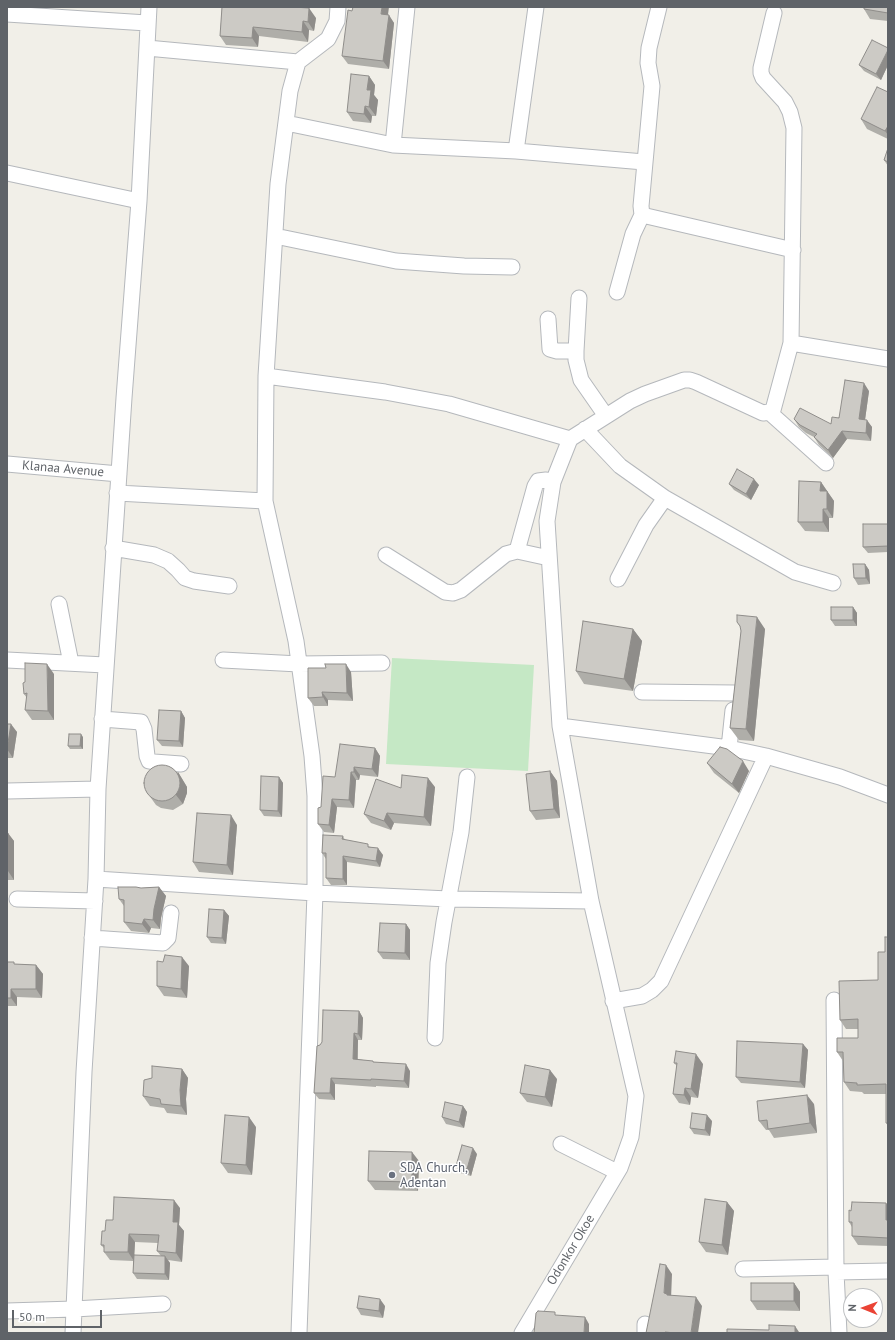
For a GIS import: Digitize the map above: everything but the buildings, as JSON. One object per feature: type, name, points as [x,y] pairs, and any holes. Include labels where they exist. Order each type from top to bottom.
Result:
[{"type":"street","points":[[73,1333],[84,1072],[95,901],[98,789],[102,719],[118,474],[139,201],[149,7]]},
{"type":"street","points":[[299,1333],[315,894],[315,796],[312,756],[296,641],[265,501],[266,376],[278,184],[290,91],[298,62],[328,39],[336,21],[338,7]]},
{"type":"street","points":[[393,145],[407,7]]},
{"type":"street","points":[[516,151],[536,7]]},
{"type":"street","points":[[617,292],[633,234],[642,215],[641,206],[644,162],[652,86],[648,63],[649,48],[659,7]]},
{"type":"street","points":[[266,376],[385,392],[449,404],[570,439],[640,396],[684,380],[696,382],[763,413],[773,410],[791,343],[794,128],[790,112],[785,102],[763,78],[761,73],[774,13]]},
{"type":"street","points":[[7,14],[147,23]]},
{"type":"street","points":[[147,48],[298,62]]},
{"type":"street","points":[[286,123],[393,145],[516,151],[644,162]]},
{"type":"street","points":[[7,173],[139,201]]},
{"type":"street","points":[[642,215],[793,250]]},
{"type":"street","points":[[275,236],[396,260],[456,265],[512,267]]},
{"type":"street","points":[[578,298],[576,351],[582,380],[606,416]]},
{"type":"street","points":[[548,319],[550,349],[557,352],[576,351]]},
{"type":"street","points":[[791,343],[888,359]]},
{"type":"street","points":[[769,412],[826,463]]},
{"type":"street","points":[[585,429],[620,466],[665,498],[795,572],[833,584]]},
{"type":"street","name":"Odonkor Okoe","points":[[522,1333],[618,1170],[631,1137],[636,1096],[591,901],[560,726],[547,521],[554,482],[570,439]]},
{"type":"street","name":"Klanaa Avenue","points":[[7,464],[118,474]]},
{"type":"street","points":[[517,551],[535,486],[538,481],[546,480],[554,482]]},
{"type":"street","points":[[117,493],[265,501]]},
{"type":"street","points":[[618,579],[644,530],[665,498]]},
{"type":"street","points":[[114,548],[154,555],[168,561],[185,578],[194,581],[229,586]]},
{"type":"street","points":[[386,555],[445,592],[453,593],[461,590],[506,554],[517,551],[549,558]]},
{"type":"street","points":[[59,604],[71,664]]},
{"type":"street","points":[[7,660],[106,665]]},
{"type":"street","points":[[223,660],[299,664],[382,663]]},
{"type":"street","points":[[642,692],[736,686],[729,748]]},
{"type":"street","points":[[102,719],[141,722],[144,729],[147,756],[149,761],[181,764]]},
{"type":"street","points":[[560,726],[729,748],[766,756],[840,777],[888,795]]},
{"type":"street","points":[[613,1001],[642,996],[652,990],[661,981],[766,756]]},
{"type":"street","points":[[435,1038],[438,964],[444,922],[461,832],[467,777]]},
{"type":"street","points":[[7,791],[98,789]]},
{"type":"street","points":[[96,879],[315,894],[449,899],[591,901]]},
{"type":"street","points":[[17,899],[95,901]]},
{"type":"street","points":[[92,938],[163,943],[168,938],[171,913]]},
{"type":"street","points":[[834,1000],[836,1269],[839,1333]]},
{"type":"street","points":[[561,1144],[618,1170]]},
{"type":"street","points":[[743,1269],[836,1269],[888,1271]]},
{"type":"street","points":[[7,1311],[163,1304]]},
{"type":"green space","points":[[392,658],[534,665],[528,771],[386,764]]},
{"type":"place","name":"SDA Church, Adentan","points":[[392,1175]]}]
